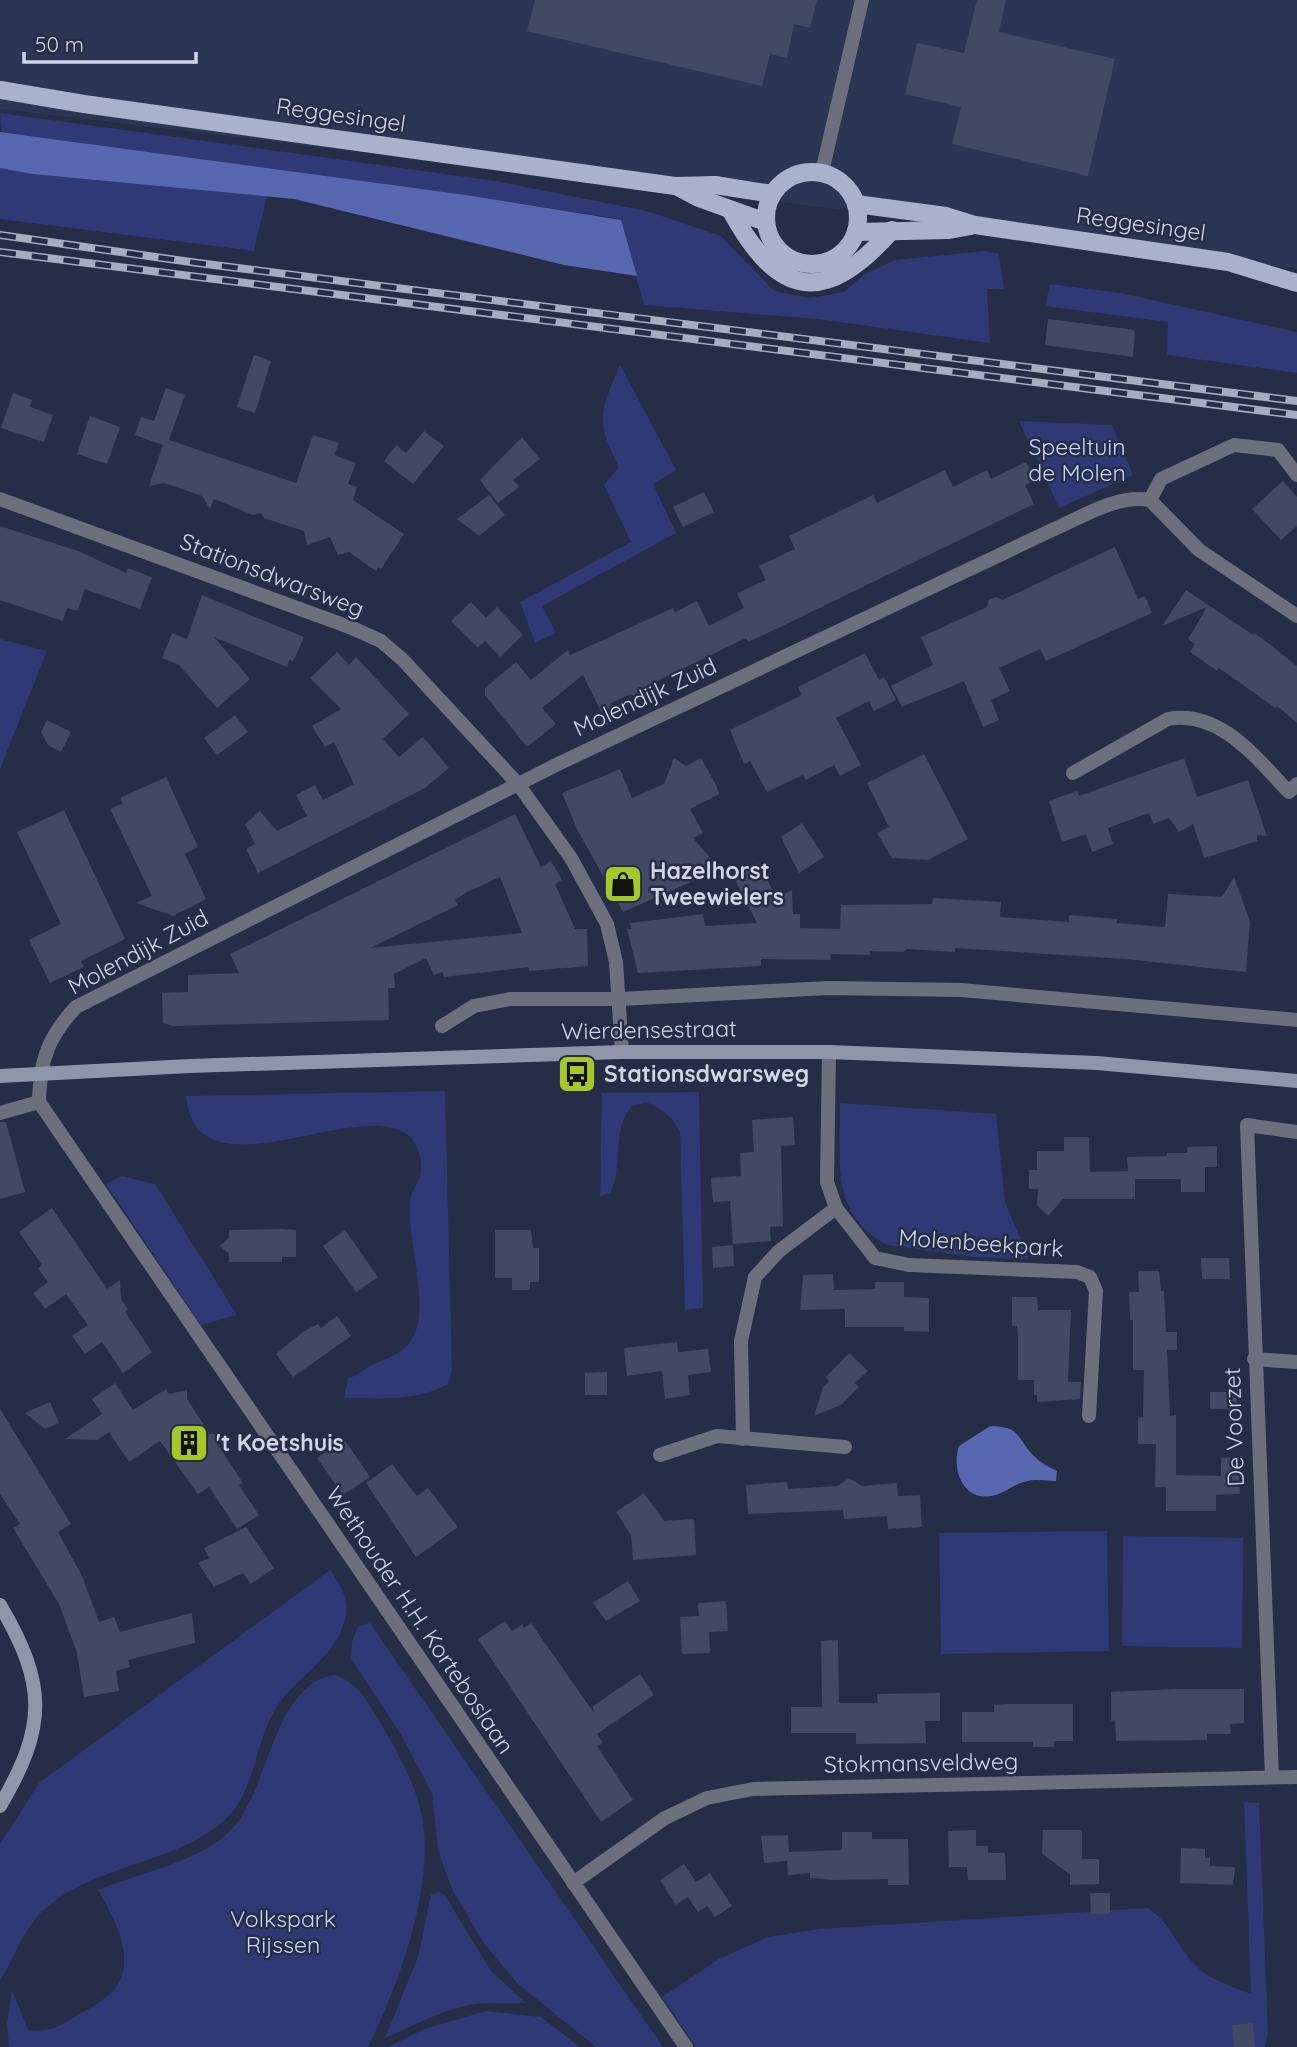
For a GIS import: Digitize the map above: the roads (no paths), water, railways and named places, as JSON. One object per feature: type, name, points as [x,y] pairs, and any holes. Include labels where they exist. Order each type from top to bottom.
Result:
[{"type":"main road","name":"Reggesingel","points":[[0,90],[675,186],[715,185],[772,194]]},
{"type":"main road","points":[[803,172],[822,172],[843,183],[856,204],[856,232],[848,246],[836,257],[822,263],[806,264],[791,259],[779,250],[770,237],[766,207],[772,194],[785,180],[803,172]]},
{"type":"main road","name":"Reggesingel","points":[[675,186],[731,211],[766,222]]},
{"type":"main road","name":"Reggesingel","points":[[856,204],[946,216],[975,225],[1217,260],[1297,283]]},
{"type":"main road","points":[[731,211],[761,258],[781,274],[800,282],[824,282],[842,275],[872,253],[892,230]]},
{"type":"main road","name":"Reggesingel","points":[[856,232],[948,230],[975,225]]},
{"type":"main road","name":"Wierdensestraat","points":[[0,1076],[622,1052],[829,1052],[1097,1063],[1297,1081]]},
{"type":"main road","points":[[0,1605],[22,1643],[36,1689],[36,1721],[28,1752],[0,1806]]},
{"type":"street","points":[[822,172],[862,0]]},
{"type":"street","points":[[1297,475],[1278,450],[1234,445],[1161,480],[1150,500],[1199,550],[1297,616]]},
{"type":"street","name":"Molendijk Zuid","points":[[42,1073],[47,1044],[58,1026],[76,1007],[518,784],[1050,531],[1121,500],[1135,497],[1150,500]]},
{"type":"street","name":"Stationsdwarsweg","points":[[0,499],[352,628],[380,641],[403,660],[518,784],[571,858],[607,924],[616,962],[622,1052]]},
{"type":"street","points":[[1073,773],[1168,719],[1181,717],[1236,736],[1289,792],[1297,784]]},
{"type":"street","name":"Wierdensestraat","points":[[442,1026],[474,1006],[510,999],[620,999],[828,988],[961,990],[1297,1020]]},
{"type":"street","name":"Molenbeekpark","points":[[829,1052],[827,1182],[836,1208],[875,1258],[909,1265],[1077,1272],[1090,1277],[1096,1291],[1089,1416]]},
{"type":"street","points":[[0,1113],[39,1102],[42,1073]]},
{"type":"street","name":"Wethouder H.H. Korteboslaan","points":[[39,1102],[686,2047]]},
{"type":"street","name":"De Voorzet","points":[[1272,1777],[1247,1125],[1297,1132]]},
{"type":"street","points":[[743,1439],[741,1341],[755,1277],[779,1251],[836,1208]]},
{"type":"street","points":[[1254,1359],[1297,1362]]},
{"type":"street","points":[[660,1455],[717,1436],[845,1447]]},
{"type":"street","name":"Stokmansveldweg","points":[[573,1883],[665,1818],[707,1798],[754,1789],[1297,1777]]},
{"type":"railway","points":[[0,235],[198,263],[1297,401]]},
{"type":"railway","points":[[0,252],[1297,415]]},
{"type":"place","name":"Hazelhorst Tweewielers","points":[[623,884]]},
{"type":"place","name":"Stationsdwarsweg","points":[[577,1074]]},
{"type":"place","name":"'t Koetshuis","points":[[189,1443]]},
{"type":"park label","name":"Speeltuin de Molen","points":[[1077,460]]},
{"type":"park label","name":"Volkspark Rijssen","points":[[283,1932]]}]
